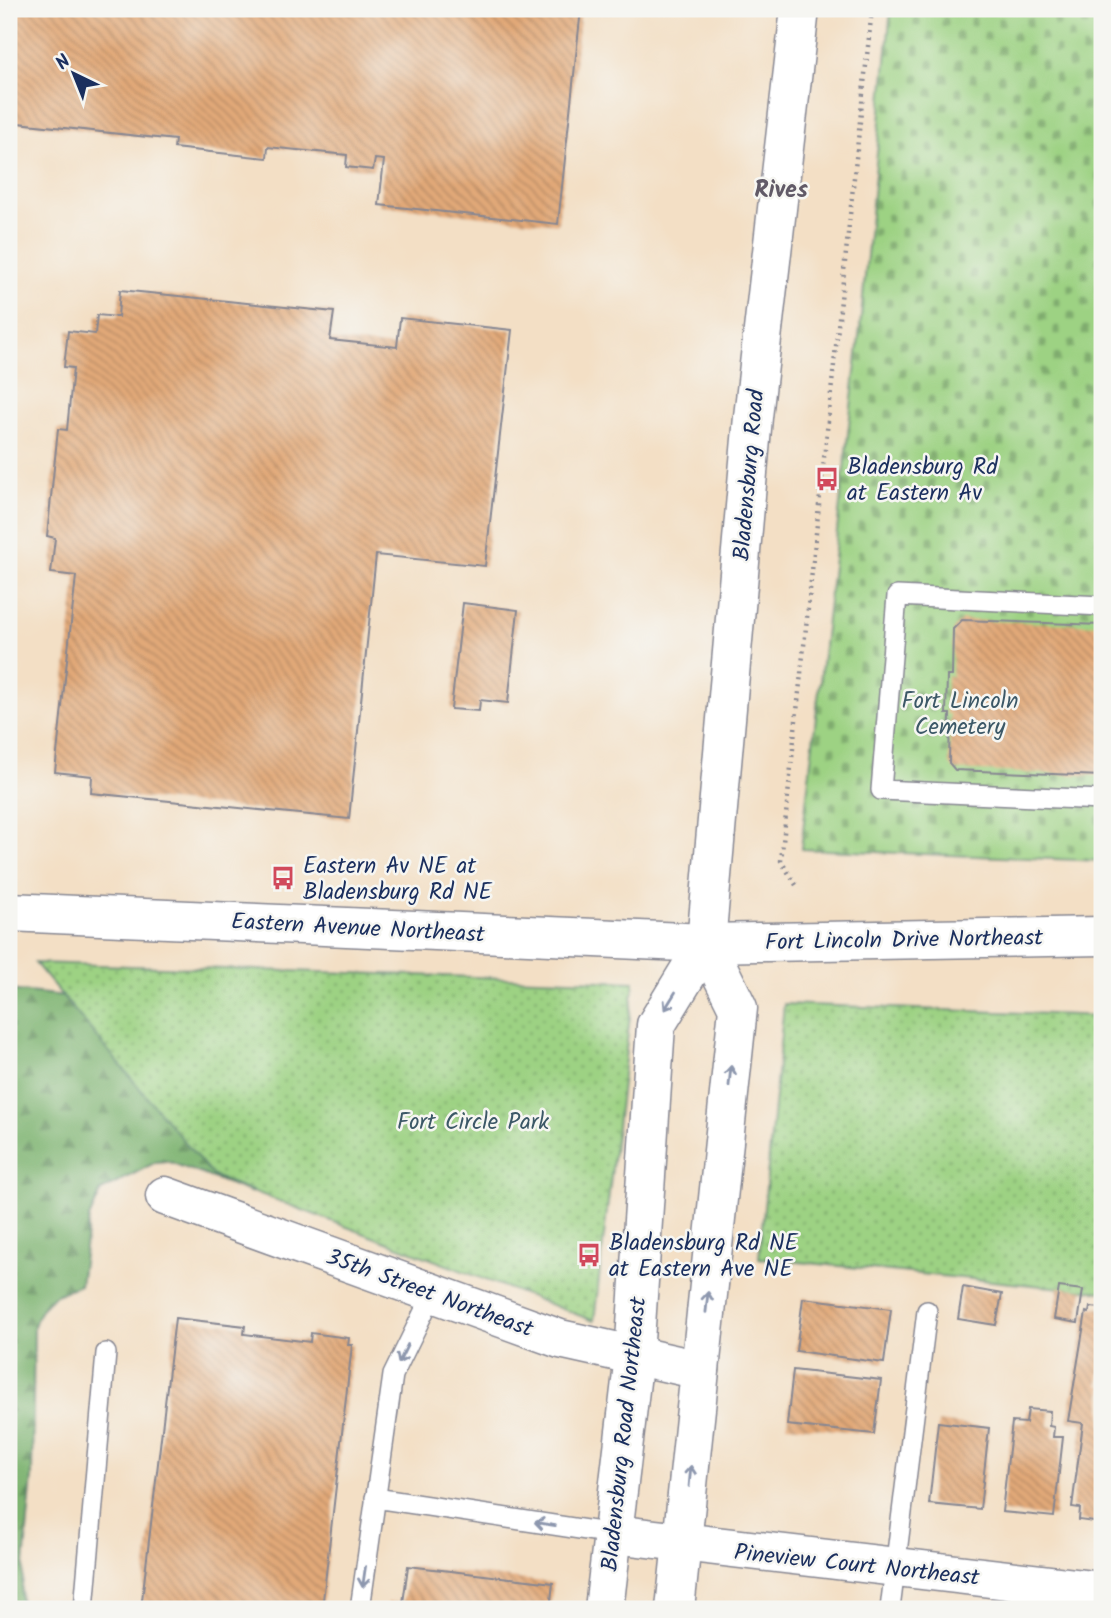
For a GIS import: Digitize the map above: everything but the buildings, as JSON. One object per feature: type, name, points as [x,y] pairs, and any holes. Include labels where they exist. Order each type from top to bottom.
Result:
[{"type":"main road","name":"Bladensburg Road","points":[[706,943],[753,417],[800,9]]},
{"type":"main road","name":"Eastern Avenue Northeast","points":[[14,912],[706,943]]},
{"type":"main road","name":"Fort Lincoln Drive Northeast","points":[[706,943],[1102,936]]},
{"type":"main road","name":"Bladensburg Road Northeast","points":[[604,1609],[634,1356],[656,1025],[706,943]]},
{"type":"main road","points":[[675,1609],[684,1544],[699,1370],[738,1008],[706,943]]},
{"type":"main road","name":"35th Street Northeast","points":[[165,1196],[560,1339],[699,1370]]},
{"type":"main road","name":"Pineview Court Northeast","points":[[613,1534],[1102,1591]]},
{"type":"lane","points":[[1102,606],[897,596],[881,790],[1102,800]]},
{"type":"lane","points":[[360,1609],[393,1375],[433,1293]]},
{"type":"lane","points":[[890,1609],[927,1311]]},
{"type":"lane","points":[[84,1609],[106,1353]]},
{"type":"lane","points":[[375,1498],[613,1534]]},
{"type":"path","points":[[796,885],[781,861],[872,9]]},
{"type":"green space","name":"Fort Lincoln Cemetery","points":[[891,9],[1102,9],[1102,861],[801,849],[860,328]]},
{"type":"green space","name":"Fort Circle Park","points":[[35,963],[634,982],[594,1321],[213,1176]]},
{"type":"green space","points":[[9,990],[85,998],[276,1177],[252,1193],[167,1161],[156,1162],[101,1191],[89,1218],[80,1285],[63,1291],[45,1304],[34,1326],[32,1477],[20,1609],[9,1609]]},
{"type":"green space","points":[[784,1004],[1102,1016],[1102,1292],[759,1258]]},
{"type":"place","name":"Bladensburg Rd at Eastern Av","points":[[827,479]]},
{"type":"place","name":"Eastern Av NE at Bladensburg Rd NE","points":[[283,878]]},
{"type":"place","name":"Bladensburg Rd NE at Eastern Ave NE","points":[[589,1255]]},
{"type":"district","name":"Rives","points":[[781,189]]}]
